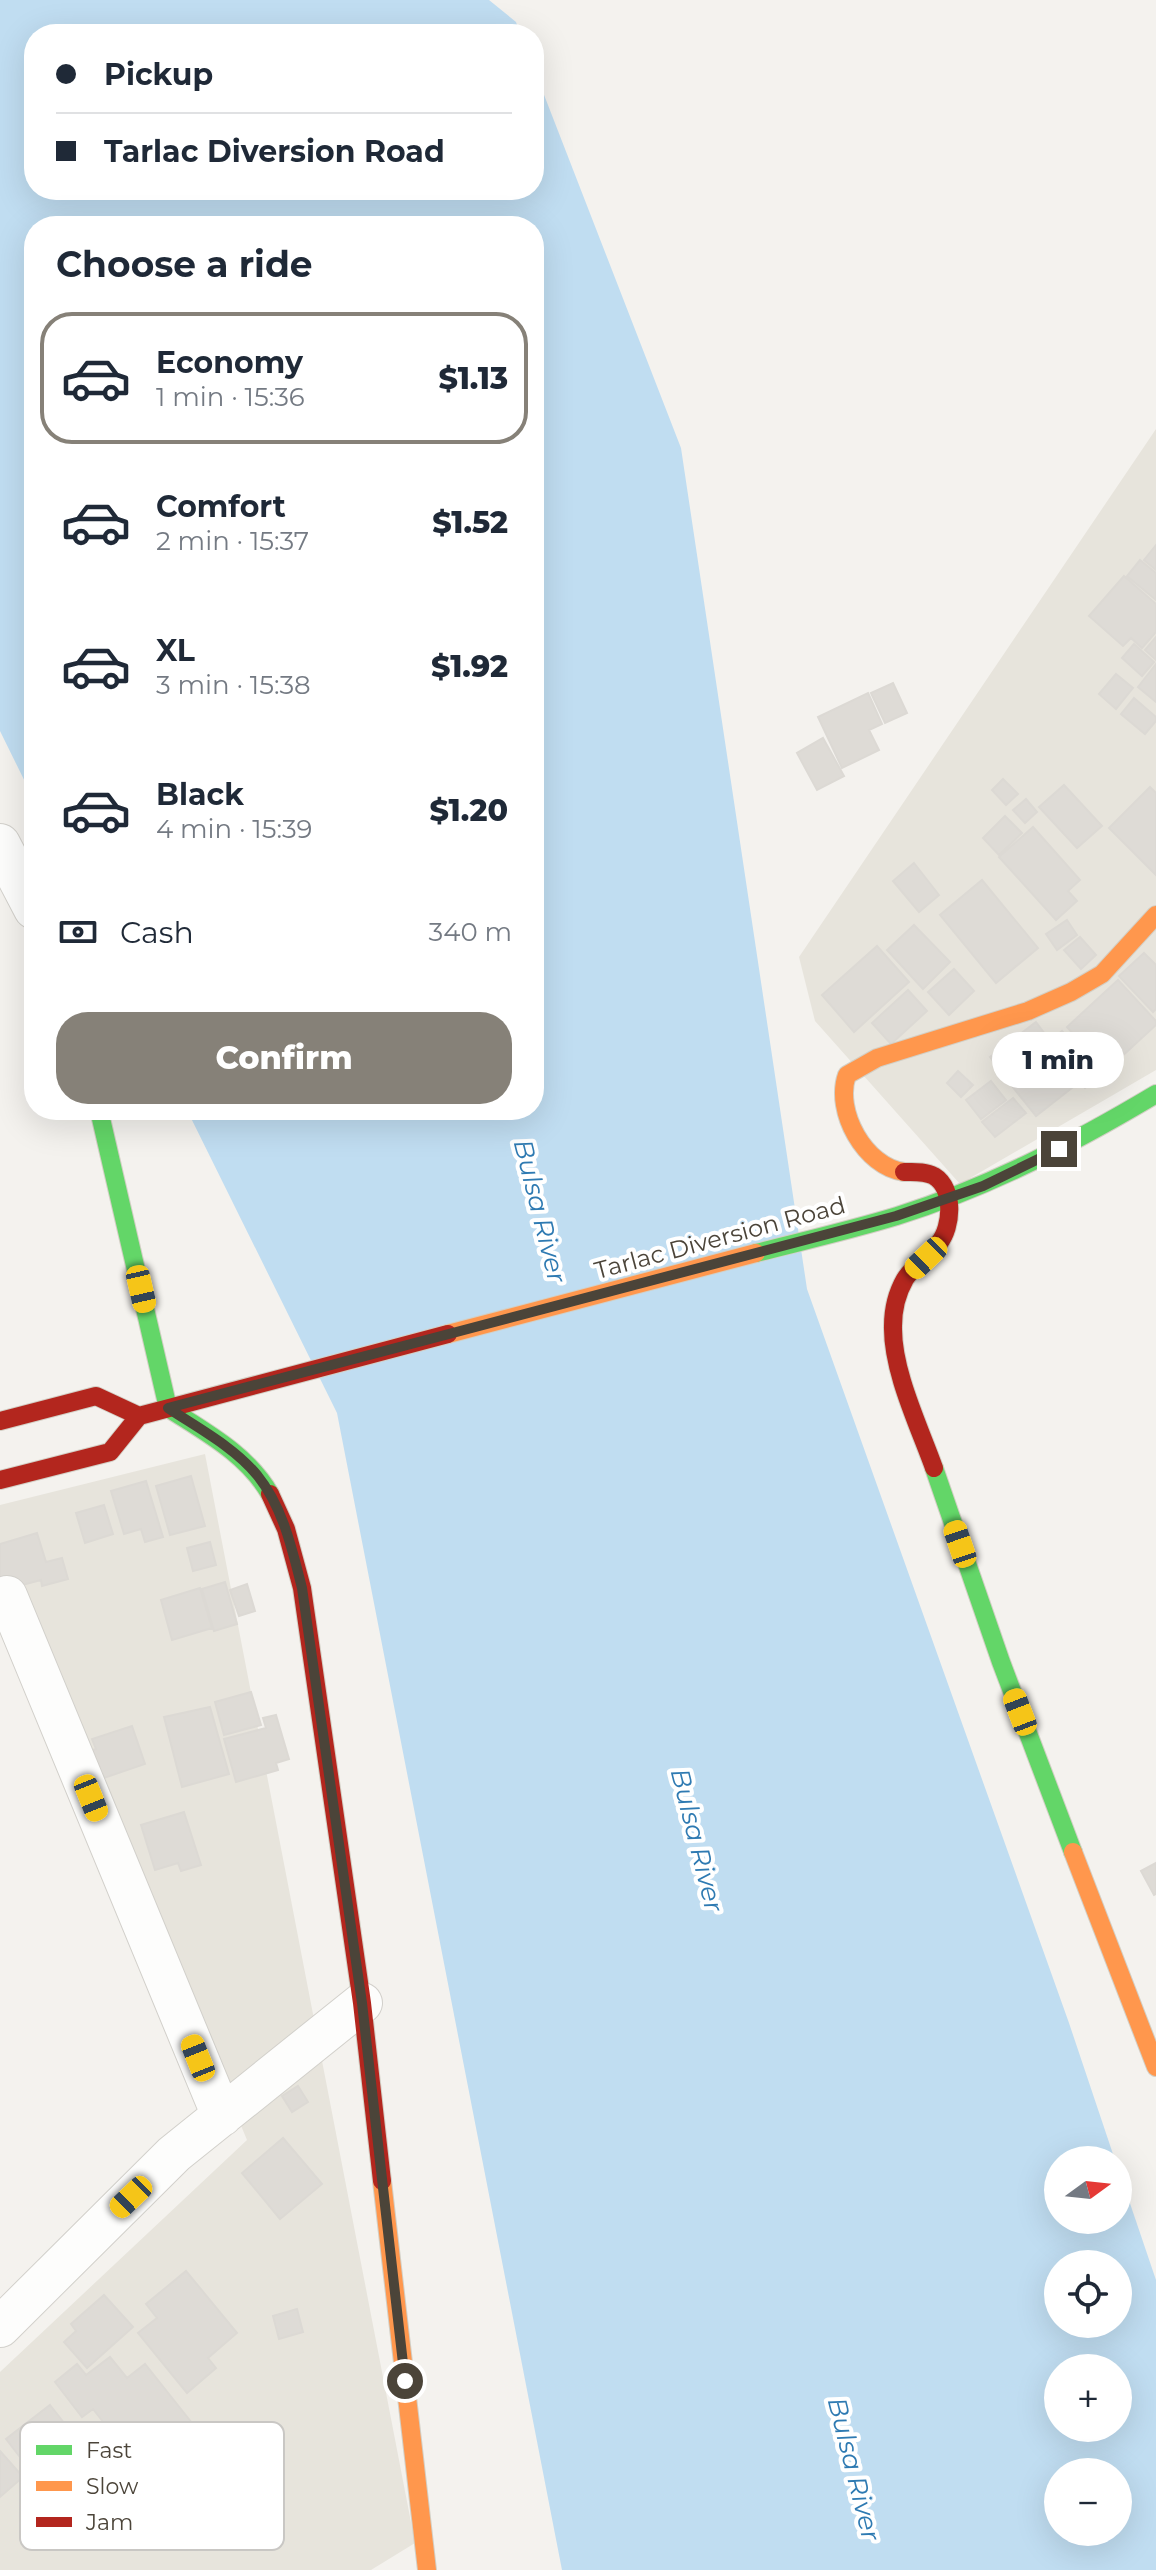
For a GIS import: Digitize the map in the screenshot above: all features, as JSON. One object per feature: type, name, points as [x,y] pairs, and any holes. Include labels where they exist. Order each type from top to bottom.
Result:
[{"type":"street","points":[[0,844],[24,890]]},
{"type":"street","points":[[1156,915],[1099,977],[1029,1011],[938,1038],[860,1066],[848,1073],[843,1088],[845,1107],[866,1151],[883,1166],[897,1172],[935,1176],[943,1184],[948,1199],[948,1231],[940,1244],[907,1276],[898,1297],[893,1333],[903,1382],[986,1623],[1156,2067]]},
{"type":"street","name":"Tarlac Diversion Road","points":[[139,1416],[896,1216],[948,1199],[1031,1164],[1156,1094]]},
{"type":"street","points":[[101,1120],[168,1408],[234,1453],[257,1475],[277,1507],[291,1544],[302,1588],[362,2003],[427,2570]]},
{"type":"street","points":[[0,1421],[96,1396],[139,1416],[110,1452],[0,1480]]},
{"type":"street","points":[[7,1596],[222,2116]]},
{"type":"street","points":[[0,2327],[174,2154],[362,2003]]},
{"type":"shaded area","points":[[1156,429],[1156,1070],[960,1184],[815,1021],[799,957]]},
{"type":"shaded area","points":[[205,1454],[415,2543],[371,2570],[0,2570],[0,2372],[247,2140],[0,1546],[0,1505]]},
{"type":"water","name":"Bulsa River","points":[[0,0],[489,0],[516,22],[24,24],[24,200],[544,200],[544,95],[681,448],[807,1289],[1110,2146],[1044,2146],[1044,2234],[1132,2234],[1132,2209],[1156,2280],[1156,2570],[562,2570],[337,1413],[192,1120],[544,1120],[544,216],[24,216],[24,780],[0,731]]},
{"type":"building","points":[[1156,545],[1156,570],[1144,560]]},
{"type":"building","points":[[1140,560],[1156,573],[1156,600],[1127,576]]},
{"type":"building","points":[[1124,576],[1156,604],[1156,632],[1142,648],[1131,638],[1123,646],[1089,616]]},
{"type":"building","points":[[1156,637],[1156,660],[1145,650]]},
{"type":"building","points":[[1134,644],[1154,662],[1142,676],[1122,658]]},
{"type":"building","points":[[1156,664],[1156,702],[1138,687]]},
{"type":"building","points":[[1116,674],[1133,688],[1116,709],[1099,694]]},
{"type":"building","points":[[893,683],[907,713],[885,723],[871,693]]},
{"type":"building","points":[[868,693],[882,724],[869,730],[879,750],[842,768],[818,717]]},
{"type":"building","points":[[1134,698],[1156,717],[1145,734],[1121,714]]},
{"type":"building","points":[[823,738],[844,776],[817,790],[797,753]]},
{"type":"building","points":[[1003,779],[1018,794],[1006,805],[992,790]]},
{"type":"building","points":[[1064,785],[1102,826],[1077,848],[1039,807]]},
{"type":"building","points":[[1150,787],[1156,793],[1156,875],[1109,828]]},
{"type":"building","points":[[1026,799],[1037,812],[1025,823],[1013,810]]},
{"type":"building","points":[[1005,816],[1022,833],[999,855],[983,838]]},
{"type":"building","points":[[1033,827],[1080,880],[1068,891],[1077,901],[1056,920],[999,857]]},
{"type":"building","points":[[914,863],[939,895],[919,912],[893,881]]},
{"type":"building","points":[[982,880],[1038,948],[996,983],[940,915]]},
{"type":"building","points":[[1067,920],[1077,935],[1057,950],[1046,934]]},
{"type":"building","points":[[914,925],[950,962],[923,989],[887,950]]},
{"type":"building","points":[[1080,937],[1096,955],[1081,969],[1064,950]]},
{"type":"building","points":[[877,946],[909,982],[854,1032],[822,995]]},
{"type":"building","points":[[1144,953],[1156,965],[1156,1009],[1153,1012],[1119,976]]},
{"type":"building","points":[[954,969],[974,991],[949,1015],[928,992]]},
{"type":"building","points":[[1118,980],[1156,1021],[1156,1025],[1106,1071],[1067,1027]]},
{"type":"building","points":[[908,990],[927,1011],[891,1044],[872,1023]]},
{"type":"building","points":[[1036,1022],[1045,1034],[999,1069],[990,1057]]},
{"type":"building","points":[[1062,1031],[1100,1074],[1085,1088],[1046,1045]]},
{"type":"building","points":[[1039,1046],[1073,1087],[1036,1116],[1003,1075]]},
{"type":"building","points":[[958,1071],[973,1085],[961,1097],[947,1083]]},
{"type":"building","points":[[991,1081],[1006,1100],[981,1119],[966,1100]]},
{"type":"building","points":[[1013,1098],[1026,1113],[995,1137],[982,1122]]},
{"type":"building","points":[[191,1476],[205,1526],[170,1535],[156,1486]]},
{"type":"building","points":[[146,1481],[163,1537],[145,1542],[141,1529],[124,1534],[111,1491]]},
{"type":"building","points":[[104,1505],[113,1534],[85,1543],[76,1513]]},
{"type":"building","points":[[37,1533],[46,1562],[62,1558],[68,1579],[42,1586],[41,1580],[3,1590],[0,1544]]},
{"type":"building","points":[[210,1542],[216,1565],[193,1571],[187,1548]]},
{"type":"building","points":[[225,1582],[237,1624],[214,1631],[202,1589]]},
{"type":"building","points":[[247,1584],[255,1611],[239,1616],[230,1590]]},
{"type":"building","points":[[200,1588],[212,1628],[172,1640],[161,1600]]},
{"type":"building","points":[[251,1692],[261,1725],[224,1735],[215,1702]]},
{"type":"building","points":[[210,1707],[229,1774],[182,1787],[164,1717]]},
{"type":"building","points":[[276,1715],[289,1759],[276,1763],[278,1770],[236,1782],[224,1739],[266,1728],[263,1718]]},
{"type":"building","points":[[132,1726],[145,1764],[95,1781],[85,1752],[96,1749],[92,1739]]},
{"type":"building","points":[[184,1812],[201,1865],[181,1871],[178,1863],[155,1870],[141,1825]]},
{"type":"building","points":[[1156,1863],[1156,1894],[1154,1895],[1141,1871]]},
{"type":"building","points":[[298,2086],[308,2102],[292,2112],[282,2096]]},
{"type":"building","points":[[283,2138],[322,2184],[280,2219],[242,2173]]},
{"type":"building","points":[[186,2271],[237,2333],[208,2358],[216,2368],[187,2393],[138,2333],[157,2318],[146,2304]]},
{"type":"building","points":[[104,2295],[133,2327],[87,2368],[64,2342],[76,2331],[71,2324]]},
{"type":"building","points":[[297,2309],[303,2332],[279,2339],[273,2316]]},
{"type":"building","points":[[110,2357],[127,2378],[145,2364],[191,2422],[103,2422],[93,2409],[82,2417],[55,2382],[77,2364],[86,2375]]},
{"type":"building","points":[[50,2405],[63,2422],[28,2422]]},
{"type":"building","points":[[20,2428],[20,2457],[6,2439]]},
{"type":"building","points":[[0,2451],[20,2474],[20,2480],[0,2497]]},
{"type":"traffic: fast","points":[[756,1253],[880,1221],[965,1192],[1094,1130],[1156,1094]]},
{"type":"traffic: fast","points":[[101,1120],[168,1408],[237,1456],[250,1467],[270,1494]]},
{"type":"traffic: fast","points":[[934,1468],[1001,1662],[1073,1852]]},
{"type":"traffic: slow","points":[[904,1172],[877,1160],[856,1135],[845,1105],[847,1075],[877,1058],[1028,1011],[1071,992],[1102,974],[1156,915]]},
{"type":"traffic: slow","points":[[448,1334],[756,1253]]},
{"type":"traffic: slow","points":[[1073,1852],[1156,2067]]},
{"type":"traffic: slow","points":[[382,2181],[427,2570]]},
{"type":"traffic: jam","points":[[904,1172],[934,1176],[945,1190],[949,1208],[943,1236],[902,1284],[893,1320],[894,1343],[902,1380],[934,1468]]},
{"type":"traffic: jam","points":[[0,1480],[110,1452],[139,1416],[448,1334]]},
{"type":"traffic: jam","points":[[0,1421],[96,1396],[139,1416]]},
{"type":"traffic: jam","points":[[270,1494],[286,1529],[302,1588],[362,2003],[382,2181]]},
{"type":"route","points":[[405,2381],[362,2003],[302,1588],[291,1544],[277,1507],[257,1475],[234,1453],[168,1408],[896,1216],[983,1186],[1059,1149]]}]
